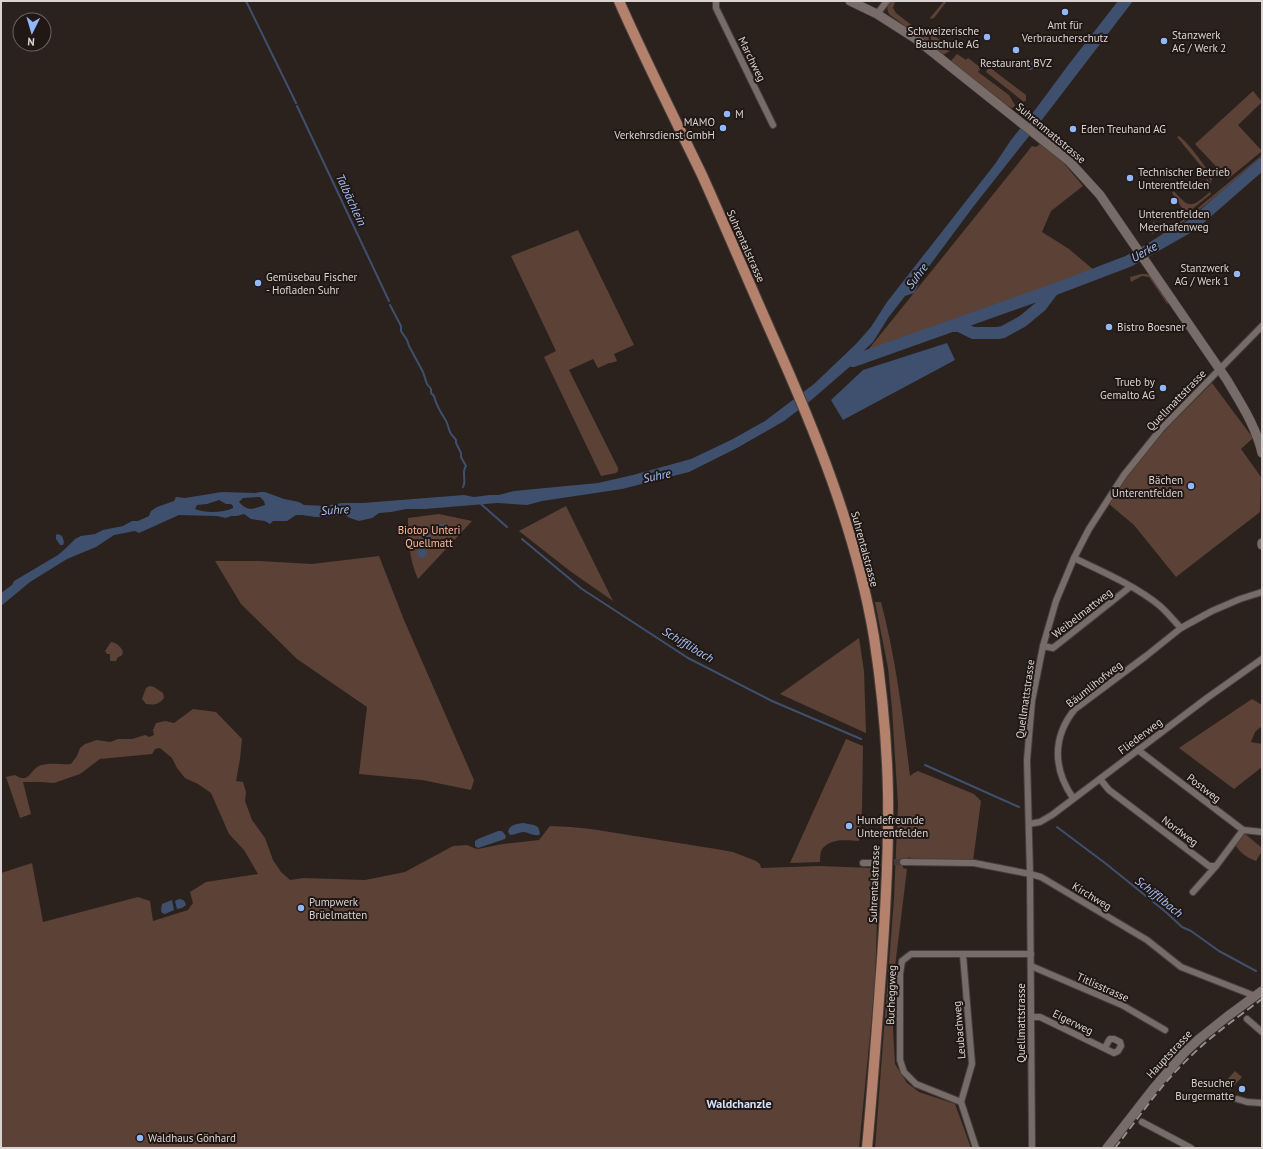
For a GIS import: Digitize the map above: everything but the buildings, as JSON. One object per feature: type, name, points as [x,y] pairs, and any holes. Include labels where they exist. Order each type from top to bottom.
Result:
[{"type":"main road","name":"Suhrentalstrasse","points":[[619,1],[702,177],[793,381],[811,425],[844,513],[874,636],[885,730],[888,794],[887,880],[868,1148]]},
{"type":"street","name":"Marchweg","points":[[716,1],[716,8],[773,125]]},
{"type":"street","name":"Suhrenmattstrasse","points":[[850,1],[877,14],[916,39],[1069,161],[1100,195],[1220,369],[1245,409],[1255,429],[1262,453]]},
{"type":"street","points":[[877,14],[887,1]]},
{"type":"street","name":"Quellmattstrasse","points":[[1032,1148],[1030,874],[1027,760],[1032,700],[1043,646],[1056,601],[1074,558],[1089,529],[1124,475],[1161,429],[1262,326]]},
{"type":"street","name":"Weibelmattweg","points":[[1074,558],[1130,587],[1160,606],[1181,628]]},
{"type":"street","name":"Weibelmattweg","points":[[1043,646],[1053,648],[1130,587]]},
{"type":"street","name":"Bäumlihofweg","points":[[1073,798],[1066,788],[1059,772],[1057,754],[1066,719],[1075,709],[1181,628],[1219,608],[1262,592]]},
{"type":"street","name":"Fliederweg","points":[[1029,824],[1040,822],[1262,659]]},
{"type":"street","name":"Postweg","points":[[1138,750],[1243,830]]},
{"type":"street","name":"Nordweg","points":[[1100,779],[1109,790],[1209,866],[1216,866]]},
{"type":"street","points":[[1193,892],[1216,866],[1243,830],[1262,832]]},
{"type":"street","name":"Kirchweg","points":[[903,862],[974,863],[1041,877],[1148,940],[1181,967],[1258,993]]},
{"type":"street","points":[[863,863],[876,863]]},
{"type":"street","name":"Bucheggweg","points":[[961,1102],[916,1084],[904,1072],[900,1060],[900,974],[902,961],[911,954],[1031,954]]},
{"type":"street","name":"Leubachweg","points":[[961,1102],[972,1064],[963,955]]},
{"type":"street","name":"Titlisstrasse","points":[[1031,966],[1122,1005],[1165,1030]]},
{"type":"street","name":"Hauptstrasse","points":[[1107,1148],[1153,1089],[1184,1053],[1258,993]]},
{"type":"street","name":"Eigerweg","points":[[1031,1017],[1040,1017],[1105,1048]]},
{"type":"street","points":[[1247,1019],[1262,1032]]},
{"type":"street","points":[[1237,1099],[1247,1102],[1262,1103]]},
{"type":"street","points":[[961,1102],[976,1148]]},
{"type":"street","points":[[1142,1122],[1191,1148]]},
{"type":"green space","points":[[890,1],[895,2],[893,8],[896,13],[914,27],[918,28],[922,33],[928,33],[929,42],[890,15],[887,8]]},
{"type":"green space","points":[[944,1],[947,1],[934,18],[931,19],[930,18]]},
{"type":"green space","points":[[930,32],[942,42],[946,50],[950,51],[943,55],[932,45]]},
{"type":"green space","points":[[957,54],[966,60],[968,58],[981,68],[978,72],[1009,95],[1016,107],[1012,108],[1008,106],[951,61]]},
{"type":"green space","points":[[989,67],[1026,95],[1026,100],[1024,102],[986,72]]},
{"type":"green space","points":[[1253,91],[1262,102],[1238,125],[1262,151],[1228,179],[1195,144]]},
{"type":"green space","points":[[1179,136],[1192,149],[1207,169],[1212,179],[1210,185],[1206,180],[1207,179],[1210,182],[1210,177],[1177,137]]},
{"type":"green space","points":[[1040,144],[1063,162],[1083,186],[1051,211],[1042,232],[1069,249],[1095,271],[868,350],[1032,146],[1036,147]]},
{"type":"green space","points":[[1262,155],[1196,212],[1151,244],[1152,241],[1186,218]]},
{"type":"green space","points":[[1174,191],[1188,204],[1199,201],[1210,192],[1211,194],[1186,214],[1172,193]]},
{"type":"green space","points":[[1154,222],[1158,230],[1152,234],[1148,227]]},
{"type":"green space","points":[[578,230],[634,345],[614,354],[617,361],[598,368],[593,359],[569,370],[618,468],[616,473],[601,476],[544,357],[556,351],[511,256]]},
{"type":"green space","points":[[1141,274],[1150,275],[1167,299],[1168,305],[1149,277],[1142,276],[1131,282],[1130,277]]},
{"type":"green space","name":"Bächen Unterentfelden","points":[[1212,383],[1253,438],[1241,449],[1261,477],[1260,512],[1176,577],[1134,525],[1109,504],[1119,487],[1143,455],[1170,425]]},
{"type":"green space","points":[[566,506],[613,601],[570,571],[519,531]]},
{"type":"green space","name":"Biotop Unteri Quellmatt","points":[[439,514],[472,521],[418,579],[410,549],[408,518]]},
{"type":"green space","points":[[379,556],[404,620],[474,780],[471,790],[422,780],[359,774],[367,707],[297,659],[241,604],[215,561],[259,561],[312,564]]},
{"type":"green space","points":[[875,602],[881,602],[891,645],[902,710],[910,776],[918,771],[974,794],[981,801],[973,861],[911,860],[910,857],[903,860],[903,868],[907,869],[894,975],[893,1030],[895,1064],[907,1083],[919,1092],[955,1104],[971,1148],[875,1148],[894,898],[898,805],[888,668]]},
{"type":"green space","points":[[859,638],[864,671],[866,733],[780,694]]},
{"type":"green space","points":[[111,642],[115,643],[122,649],[123,653],[116,661],[110,661],[110,654],[107,654],[105,651]]},
{"type":"green space","points":[[150,686],[163,693],[164,698],[158,703],[146,704],[142,699],[146,688]]},
{"type":"green space","points":[[1252,699],[1262,705],[1262,726],[1255,732],[1251,742],[1262,744],[1262,767],[1234,789],[1179,748]]},
{"type":"green space","points":[[193,709],[216,712],[242,739],[236,781],[243,782],[246,792],[245,801],[252,820],[265,838],[273,860],[281,872],[290,880],[303,878],[365,880],[405,872],[453,846],[467,845],[478,849],[503,844],[539,840],[550,826],[591,829],[733,852],[756,861],[760,864],[761,868],[819,866],[872,868],[878,889],[875,983],[859,1148],[1,1148],[1,873],[32,863],[43,922],[138,897],[150,901],[153,921],[188,910],[193,903],[190,892],[206,882],[258,874],[244,850],[229,834],[211,793],[198,784],[185,778],[177,768],[172,758],[160,748],[155,749],[152,754],[100,759],[80,774],[54,783],[23,782],[31,814],[20,818],[6,777],[15,775],[20,778],[24,778],[30,775],[38,767],[46,764],[71,764],[77,756],[80,748],[85,744],[97,740],[110,742],[118,739],[132,739],[145,735],[149,737],[154,735],[153,730],[156,723],[165,721],[174,723]]},
{"type":"green space","name":"Hundefreunde Unterentfelden","points":[[846,739],[863,746],[862,809],[859,841],[839,840],[825,845],[820,854],[820,862],[790,863]]},
{"type":"green space","points":[[1244,833],[1262,848],[1262,851],[1256,861],[1249,858],[1239,850],[1235,844]]},
{"type":"green space","points":[[1235,1071],[1242,1077],[1230,1090],[1223,1084]]},
{"type":"water","name":"Suhre","points":[[1118,1],[1133,1],[973,207],[927,269],[920,276],[919,284],[914,293],[905,296],[888,318],[873,342],[853,361],[853,364],[809,402],[784,421],[737,448],[689,472],[622,489],[542,501],[527,505],[497,503],[425,509],[406,509],[379,513],[372,518],[359,521],[343,514],[336,516],[316,517],[296,515],[287,521],[273,521],[270,524],[265,521],[251,519],[244,514],[226,518],[217,516],[179,515],[139,533],[135,531],[114,535],[96,547],[67,559],[30,582],[1,606],[1,593],[12,585],[14,581],[58,555],[75,539],[81,536],[95,534],[103,530],[123,526],[132,521],[138,521],[149,516],[151,511],[157,507],[174,501],[176,497],[185,498],[222,492],[265,492],[284,499],[299,502],[304,505],[325,506],[342,503],[363,503],[464,495],[474,497],[499,495],[514,491],[598,483],[633,475],[691,459],[733,439],[765,421],[814,384],[856,344],[871,327],[887,302],[995,164],[1011,140]],"holes":[[[260,497],[264,501],[265,505],[252,509],[246,508],[239,502],[243,498]],[[219,500],[226,504],[231,504],[233,508],[214,512],[195,509],[197,505],[207,504]]]},
{"type":"water","points":[[1029,58],[1038,65],[1031,70],[1026,69],[1024,65]]},
{"type":"water","points":[[947,343],[955,360],[843,420],[831,400],[863,370]]},
{"type":"water","points":[[431,525],[447,525],[449,530],[442,536],[436,535],[429,528]]},
{"type":"water","points":[[424,532],[431,537],[431,543],[425,544],[421,540]]},
{"type":"water","points":[[58,534],[62,536],[64,542],[63,545],[60,545],[56,539],[56,535]]},
{"type":"water","points":[[422,548],[427,553],[422,558],[417,553]]},
{"type":"water","points":[[523,823],[538,827],[540,833],[539,835],[524,832],[510,835],[508,832],[511,826]]},
{"type":"water","points":[[498,831],[502,831],[506,836],[505,839],[478,848],[475,846],[475,841],[478,839]]},
{"type":"water","points":[[179,899],[184,900],[186,905],[177,909],[175,901]]},
{"type":"water","points":[[172,900],[174,910],[165,914],[162,913],[162,904]]},
{"type":"waterway","name":"Talbächlein","points":[[246,1],[296,103]]},
{"type":"waterway","name":"Talbächlein","points":[[297,106],[389,301]]},
{"type":"waterway","name":"Uerke","points":[[853,361],[1053,290],[1129,261],[1192,225],[1262,164]]},
{"type":"waterway","name":"Uerke","points":[[951,326],[959,326],[973,333],[1003,332],[1023,321],[1041,306],[1053,290]]},
{"type":"waterway","name":"Talbächlein","points":[[390,305],[401,326],[401,331],[423,372],[427,384],[431,389],[431,393],[447,422],[450,433],[456,440],[461,457],[466,466],[464,471],[463,487]]},
{"type":"waterway","points":[[481,504],[507,527]]},
{"type":"waterway","name":"Schifflibach","points":[[522,539],[582,589],[688,658],[772,701],[861,739]]},
{"type":"waterway","name":"Schifflibach","points":[[925,765],[1019,807]]},
{"type":"waterway","name":"Schifflibach","points":[[1057,827],[1105,863],[1182,927],[1191,931],[1219,951],[1256,971]]},
{"type":"tunnel","points":[[876,863],[903,862]]},
{"type":"railway","points":[[1115,1148],[1151,1100],[1180,1066],[1216,1033],[1262,999]]},
{"type":"place","name":"Amt für Verbraucherschutz","points":[[1065,12]]},
{"type":"place","name":"Schweizerische Bauschule AG","points":[[987,37]]},
{"type":"place","name":"Stanzwerk AG / Werk 2","points":[[1164,41]]},
{"type":"place","name":"Restaurant BVZ","points":[[1016,50]]},
{"type":"place","name":"M","points":[[727,114]]},
{"type":"place","name":"MAMO Verkehrsdienst GmbH","points":[[723,128]]},
{"type":"place","name":"Eden Treuhand AG","points":[[1073,129]]},
{"type":"place","name":"Technischer Betrieb Unterentfelden","points":[[1130,178]]},
{"type":"place","name":"Unterentfelden Meerhafenweg","points":[[1174,201]]},
{"type":"place","name":"Stanzwerk AG / Werk 1","points":[[1237,274]]},
{"type":"place","name":"Gemüsebau Fischer - Hofladen Suhr","points":[[258,283]]},
{"type":"place","name":"Bistro Boesner","points":[[1109,327]]},
{"type":"place","name":"Trueb by Gemalto AG","points":[[1163,388]]},
{"type":"place","name":"Bächen Unterentfelden","points":[[1191,486]]},
{"type":"place","name":"Hundefreunde Unterentfelden","points":[[849,826]]},
{"type":"place","name":"Pumpwerk Brüelmatten","points":[[301,908]]},
{"type":"place","name":"Besucher Burgermatte","points":[[1242,1089]]},
{"type":"place","name":"Waldhaus Gönhard","points":[[140,1138]]},
{"type":"district","name":"Waldchanzle","points":[[739,1104]]}]
